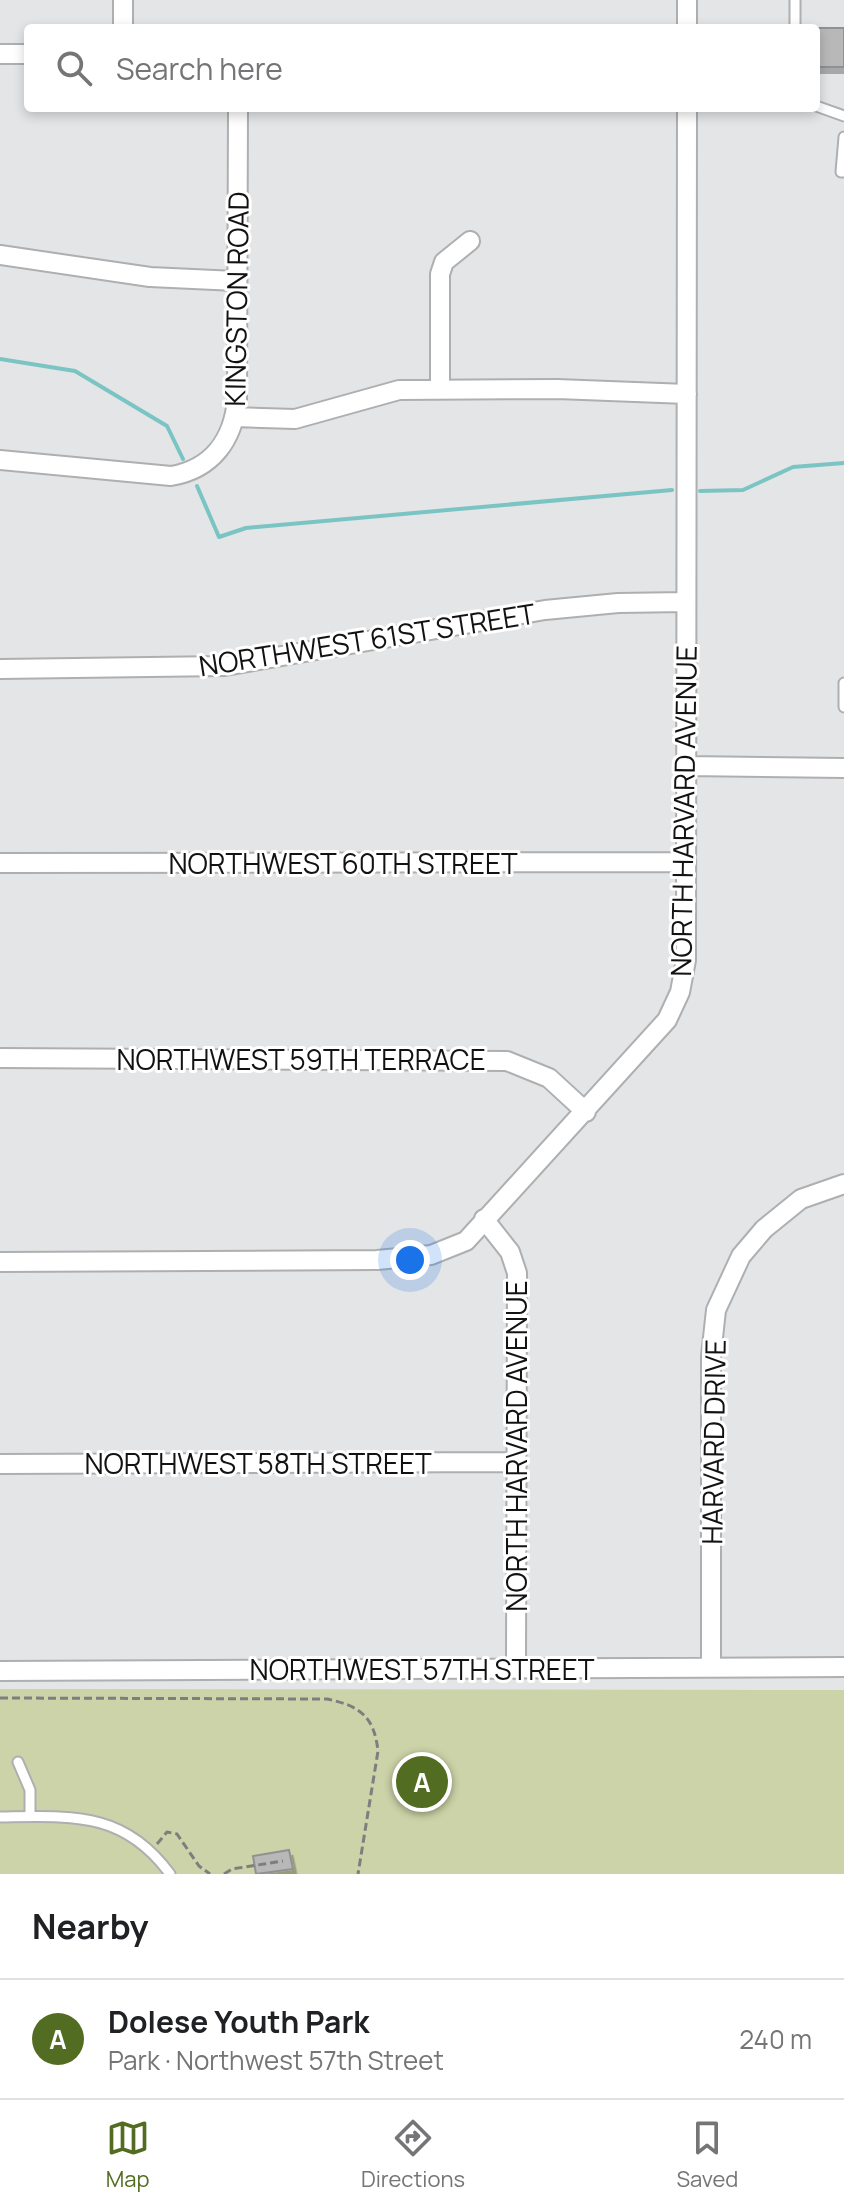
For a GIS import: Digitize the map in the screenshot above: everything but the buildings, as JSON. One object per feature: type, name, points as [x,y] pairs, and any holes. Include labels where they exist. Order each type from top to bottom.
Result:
[{"type":"street","points":[[123,0],[123,24]]},
{"type":"street","points":[[687,0],[687,24]]},
{"type":"street","points":[[0,54],[24,54]]},
{"type":"street","name":"KINGSTON ROAD","points":[[0,460],[152,476],[196,470],[215,454],[235,417],[238,112]]},
{"type":"street","name":"NORTH HARVARD AVENUE","points":[[516,1669],[517,1273],[510,1252],[484,1219],[586,1112],[674,1008],[685,976],[687,112]]},
{"type":"street","points":[[440,388],[440,274],[444,262],[470,241]]},
{"type":"street","points":[[0,255],[150,277],[236,281]]},
{"type":"street","points":[[235,417],[295,419],[379,393],[440,388],[687,394]]},
{"type":"street","name":"NORTHWEST 61ST STREET","points":[[0,669],[225,666],[545,610],[618,603],[686,602]]},
{"type":"street","points":[[686,766],[844,768]]},
{"type":"street","name":"NORTHWEST 60TH STREET","points":[[0,863],[686,862]]},
{"type":"street","name":"NORTHWEST 59TH TERRACE","points":[[0,1058],[507,1061],[549,1078],[586,1112]]},
{"type":"street","name":"HARVARD DRIVE","points":[[711,1667],[711,1356],[716,1310],[741,1256],[764,1229],[801,1199],[844,1184]]},
{"type":"street","points":[[0,1262],[377,1260],[431,1255],[466,1241],[484,1219]]},
{"type":"street","name":"NORTHWEST 58TH STREET","points":[[0,1464],[517,1462]]},
{"type":"street","name":"NORTHWEST 57TH STREET","points":[[0,1671],[844,1667]]},
{"type":"lane","points":[[795,0],[795,24]]},
{"type":"lane","points":[[820,107],[844,116]]},
{"type":"lane","points":[[844,137],[841,172],[844,172]]},
{"type":"lane","points":[[844,683],[844,707]]},
{"type":"lane","points":[[18,1762],[30,1790],[30,1816]]},
{"type":"lane","points":[[0,1817],[95,1819],[126,1831],[152,1850],[170,1874]]},
{"type":"path","points":[[0,1698],[327,1699],[350,1704],[368,1714],[376,1732],[378,1751],[358,1874]]},
{"type":"path","points":[[152,1850],[167,1832],[177,1834],[199,1866],[210,1874]]},
{"type":"path","points":[[224,1874],[232,1869],[283,1861]]},
{"type":"green space","points":[[0,1689],[844,1690],[844,1874],[0,1874]]},
{"type":"waterway","points":[[0,359],[75,371],[167,426],[183,459]]},
{"type":"waterway","points":[[700,491],[743,490],[793,467],[844,463]]},
{"type":"waterway","points":[[197,486],[219,537],[246,528],[672,490]]},
{"type":"place","name":"Dolese Youth Park","points":[[422,1782]]}]
